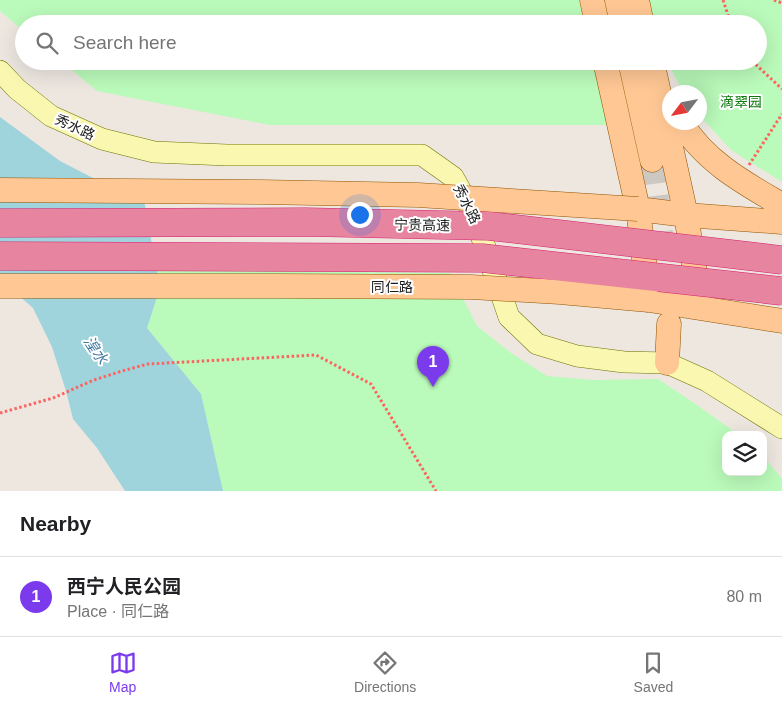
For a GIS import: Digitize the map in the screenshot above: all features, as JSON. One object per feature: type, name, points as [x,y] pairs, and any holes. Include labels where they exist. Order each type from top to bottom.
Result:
[{"type":"highway","name":"宁贵高速","points":[[0,223],[306,222],[489,226],[782,260]]},
{"type":"highway","points":[[0,256],[482,258],[782,291]]},
{"type":"main road","points":[[592,0],[595,15]]},
{"type":"main road","points":[[617,0],[620,15]]},
{"type":"main road","points":[[636,0],[640,15]]},
{"type":"main road","points":[[607,70],[638,209],[649,300]]},
{"type":"main road","points":[[632,70],[652,160]]},
{"type":"main road","points":[[655,70],[662,91]]},
{"type":"main road","name":"秀水路","points":[[0,72],[17,89],[51,116],[102,139],[154,152],[227,155],[422,155],[453,176],[473,212],[509,317],[537,344],[577,356],[624,362],[667,363],[707,381],[782,428]]},
{"type":"main road","points":[[670,130],[686,215],[700,308]]},
{"type":"main road","points":[[687,130],[699,147],[715,162],[739,180],[782,205]]},
{"type":"main road","points":[[0,190],[418,195],[638,209],[686,215],[782,222]]},
{"type":"main road","name":"同仁路","points":[[0,286],[471,287],[649,300],[782,321]]},
{"type":"main road","points":[[667,363],[670,324]]},
{"type":"path","points":[[723,0],[728,15]]},
{"type":"path","points":[[774,0],[782,3]]},
{"type":"path","points":[[762,70],[782,89]]},
{"type":"path","points":[[739,180],[782,114]]},
{"type":"path","points":[[0,413],[53,398],[94,380],[148,364],[316,355],[371,384],[436,491]]},
{"type":"green space","points":[[0,0],[579,0],[583,15],[15,15],[15,24],[0,11]]},
{"type":"green space","name":"滴翠园","points":[[648,0],[782,0],[782,182],[731,150],[707,124],[707,85],[679,85],[672,70],[767,70],[767,15],[652,15]]},
{"type":"green space","points":[[72,70],[596,70],[608,125],[270,125],[97,91]]},
{"type":"green space","points":[[157,270],[450,273],[477,326],[511,353],[547,376],[593,380],[658,379],[733,431],[722,431],[722,476],[767,476],[767,461],[782,479],[782,491],[223,491],[201,394],[147,328],[160,288]]},
{"type":"water","name":"湟水","points":[[0,117],[60,161],[95,179],[143,195],[160,288],[147,328],[201,394],[223,491],[125,491],[97,448],[73,419],[52,347],[33,308],[0,279]]},
{"type":"tunnel","points":[[652,160],[667,295]]},
{"type":"place","name":"西宁人民公园","points":[[433,387]]}]
